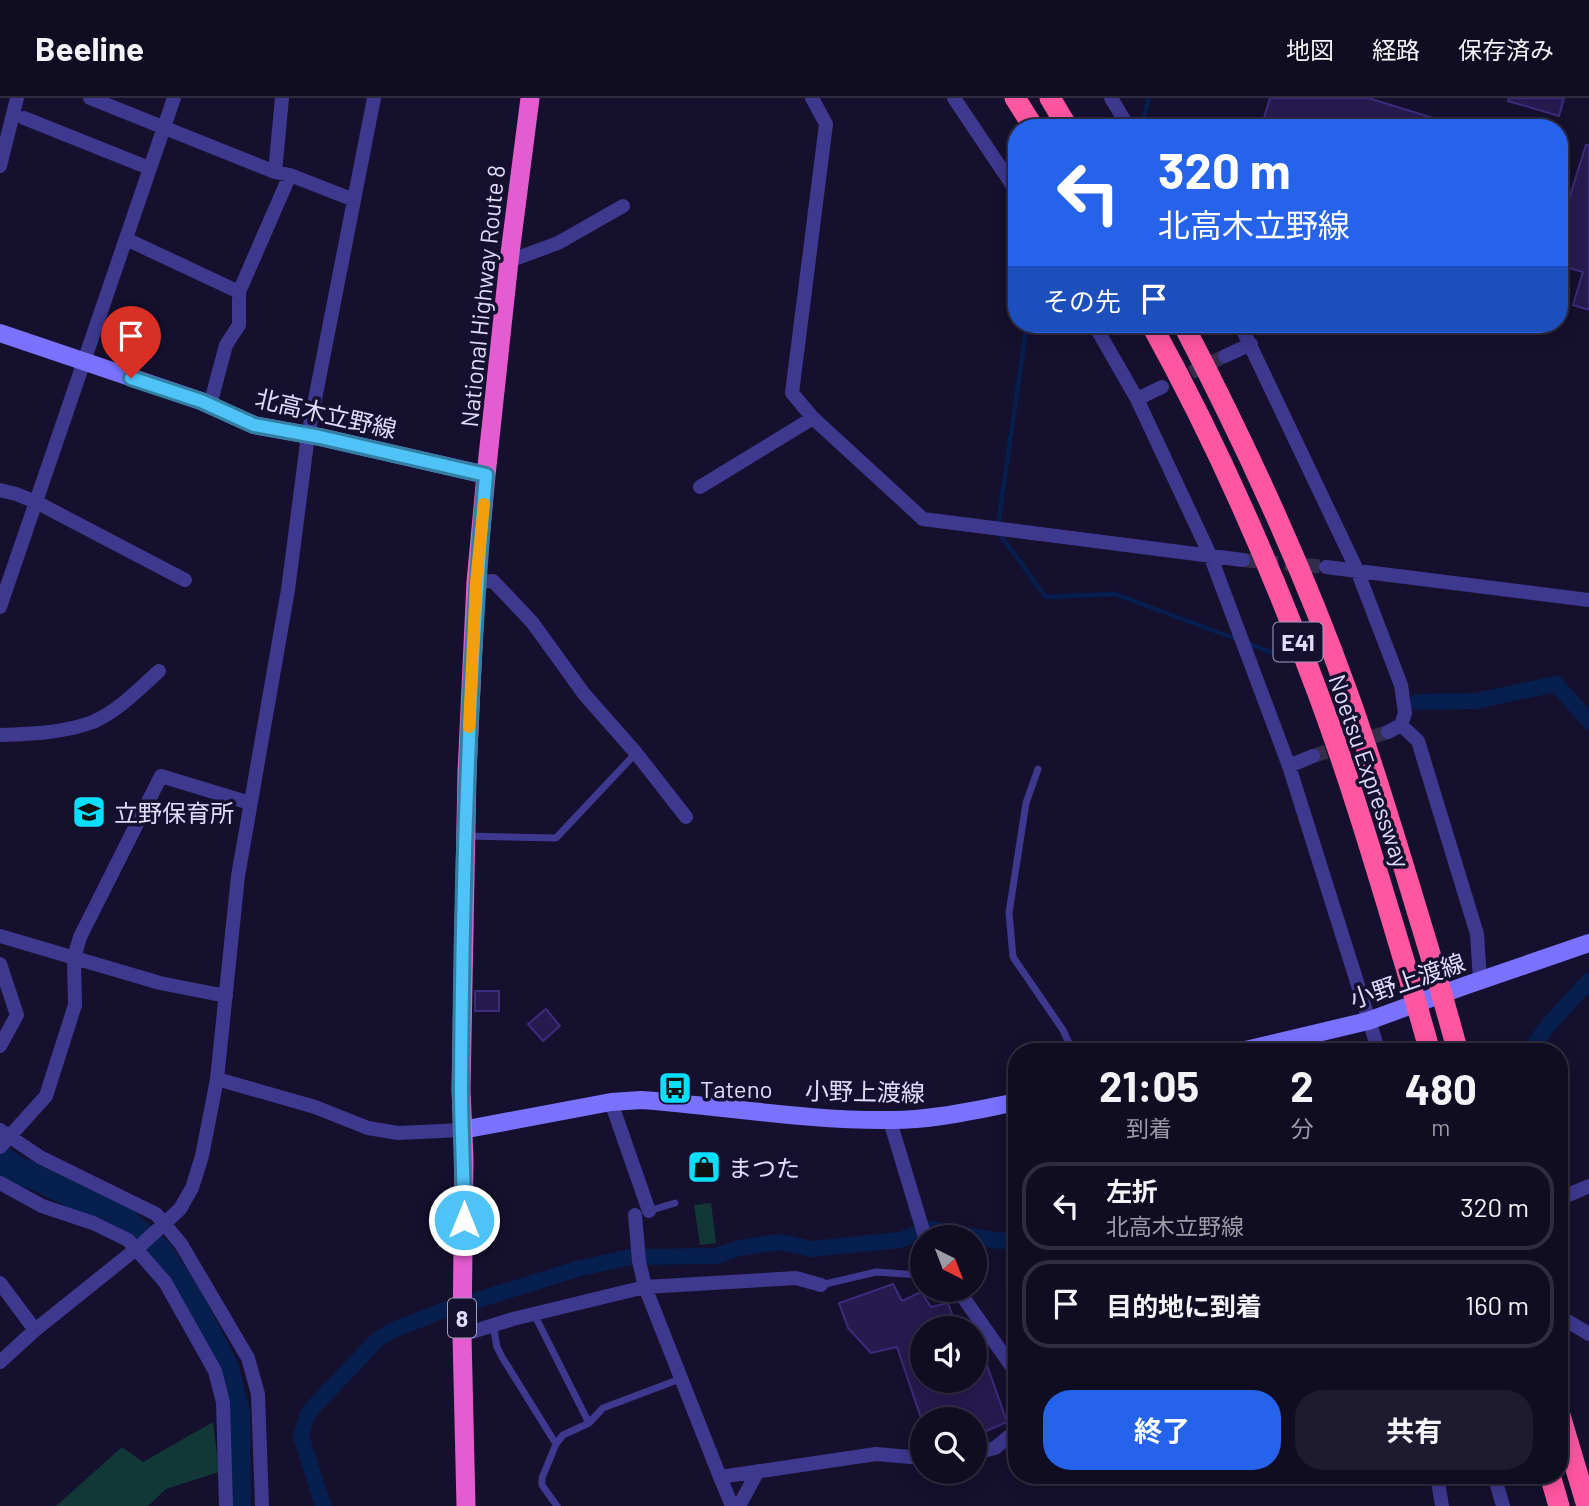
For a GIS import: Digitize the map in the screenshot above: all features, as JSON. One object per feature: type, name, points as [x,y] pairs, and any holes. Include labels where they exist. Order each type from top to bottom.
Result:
[{"type":"highway","name":"National Highway Route 8","points":[[466,1506],[462,1335],[462,971],[476,582],[509,261],[530,98]]},
{"type":"highway","points":[[1050,98],[1063,119]]},
{"type":"highway","points":[[1016,99],[1028,119]]},
{"type":"highway","name":"Noetsu Expressway","points":[[1156,333],[1245,513],[1319,695],[1352,792],[1427,1043]]},
{"type":"highway","name":"Noetsu Expressway","points":[[1187,333],[1271,502],[1315,606],[1358,724],[1455,1043]]},
{"type":"highway","points":[[1568,1442],[1587,1506]]},
{"type":"highway","points":[[1553,1484],[1559,1506]]},
{"type":"main road","name":"北高木立野線","points":[[0,333],[210,405],[254,425],[486,475]]},
{"type":"main road","name":"小野上渡線","points":[[1281,1043],[1368,1021],[1589,943]]},
{"type":"main road","name":"小野上渡線","points":[[462,1130],[611,1102],[641,1100],[890,1121],[960,1114],[1008,1103]]},
{"type":"street","points":[[0,166],[17,98]]},
{"type":"street","points":[[90,98],[354,200]]},
{"type":"street","points":[[0,607],[174,98]]},
{"type":"street","points":[[210,405],[226,345],[239,325],[239,292],[282,173],[282,98]]},
{"type":"street","points":[[0,1362],[35,1330],[139,1247],[180,1209],[192,1188],[202,1156],[217,1079],[238,876],[288,590],[309,435],[374,98]]},
{"type":"street","points":[[812,98],[826,124],[792,393],[813,418],[923,519],[1243,560]]},
{"type":"street","points":[[954,98],[1008,179]]},
{"type":"street","points":[[1111,98],[1124,119]]},
{"type":"street","points":[[23,118],[149,168]]},
{"type":"street","points":[[509,261],[558,243],[623,206]]},
{"type":"street","points":[[126,239],[239,292]]},
{"type":"street","points":[[1099,333],[1136,399],[1210,555],[1290,766],[1376,1043]]},
{"type":"street","points":[[1245,333],[1357,570],[1401,685],[1405,713],[1395,728],[1418,741],[1477,934],[1480,980]]},
{"type":"street","points":[[1225,356],[1251,344]]},
{"type":"street","points":[[1136,399],[1161,387]]},
{"type":"street","points":[[699,487],[813,418]]},
{"type":"street","points":[[0,490],[36,502],[185,580]]},
{"type":"street","points":[[1325,568],[1589,600]]},
{"type":"street","points":[[476,582],[493,581],[532,622],[584,694],[636,753],[685,817]]},
{"type":"street","points":[[0,735],[48,733],[94,721],[125,702],[159,671]]},
{"type":"street","points":[[1290,766],[1313,756]]},
{"type":"street","points":[[250,803],[160,776],[80,937],[74,958],[75,1005],[46,1096],[3,1139],[156,1214],[162,1226],[181,1244],[248,1358],[258,1394],[262,1506]]},
{"type":"street","points":[[0,936],[160,983],[226,996]]},
{"type":"street","points":[[0,964],[18,1015],[0,1046]]},
{"type":"street","points":[[217,1079],[315,1107],[368,1128],[398,1133],[462,1130]]},
{"type":"street","points":[[611,1102],[642,1213],[638,1257],[645,1287],[732,1506]]},
{"type":"street","points":[[890,1121],[921,1225]]},
{"type":"street","points":[[0,1182],[42,1206],[93,1223],[128,1240],[139,1247],[165,1282],[215,1371],[223,1402],[226,1506]]},
{"type":"street","points":[[1568,1195],[1589,1186]]},
{"type":"street","points":[[462,1335],[645,1287],[796,1278],[821,1285]]},
{"type":"street","points":[[0,1283],[35,1330]]},
{"type":"street","points":[[966,1302],[1008,1361]]},
{"type":"street","points":[[1568,1322],[1589,1334]]},
{"type":"street","points":[[987,1450],[995,1448],[1008,1437]]},
{"type":"street","points":[[720,1477],[876,1454],[910,1457]]},
{"type":"street","points":[[739,1506],[758,1471]]},
{"type":"street","points":[[1438,1484],[1442,1506]]},
{"type":"street","points":[[1497,1484],[1503,1506]]},
{"type":"lane","points":[[466,836],[556,838],[636,753]]},
{"type":"lane","points":[[1038,769],[1026,803],[1009,913],[1013,957],[1063,1030],[1069,1043]]},
{"type":"lane","points":[[642,1213],[675,1203]]},
{"type":"lane","points":[[821,1285],[876,1272],[910,1274]]},
{"type":"lane","points":[[534,1314],[589,1423]]},
{"type":"lane","points":[[493,1325],[502,1357],[556,1444]]},
{"type":"lane","points":[[557,1506],[542,1485],[542,1478],[556,1444],[563,1435],[589,1423],[603,1408],[680,1379]]},
{"type":"green space","points":[[711,1203],[716,1243],[700,1245],[694,1205]]},
{"type":"green space","points":[[213,1422],[219,1472],[166,1489],[148,1506],[56,1506],[122,1447],[143,1462]]},
{"type":"building","points":[[1270,98],[1368,98],[1436,119],[1264,119]]},
{"type":"building","points":[[1509,98],[1564,98],[1559,116],[1508,101]]},
{"type":"building","points":[[1586,145],[1589,145],[1589,310],[1573,305],[1583,272],[1568,268],[1568,202]]},
{"type":"building","points":[[475,991],[499,991],[499,1011],[475,1011]]},
{"type":"building","points":[[546,1009],[560,1026],[543,1041],[528,1024]]},
{"type":"building","points":[[893,1284],[902,1301],[910,1297],[910,1302],[928,1302],[931,1307],[948,1303],[953,1316],[910,1316],[910,1385],[897,1347],[871,1353],[848,1328],[839,1303]]},
{"type":"building","points":[[987,1365],[1007,1422],[987,1431],[987,1407],[917,1407],[913,1393],[987,1393]]},
{"type":"waterway","points":[[1143,119],[1149,98]]},
{"type":"waterway","points":[[1026,333],[997,531],[1046,597],[1115,594],[1239,640]]},
{"type":"waterway","points":[[1247,643],[1297,662]]},
{"type":"waterway","points":[[1417,702],[1476,701],[1556,684],[1589,721]]},
{"type":"waterway","points":[[1536,1043],[1589,981]]},
{"type":"waterway","points":[[0,1159],[18,1171],[40,1178],[121,1218],[160,1253],[190,1300],[225,1368],[236,1413],[237,1506]]},
{"type":"waterway","points":[[478,1300],[577,1269],[630,1257],[716,1256],[739,1248],[781,1242],[812,1249],[900,1240],[930,1229],[1008,1240]]},
{"type":"waterway","points":[[323,1506],[301,1436],[308,1413],[377,1340],[393,1330],[447,1309]]},
{"type":"tunnel","points":[[1172,382],[1225,356]]},
{"type":"tunnel","points":[[1243,560],[1326,567]]},
{"type":"tunnel","points":[[1313,756],[1388,732]]},
{"type":"slow traffic","points":[[469,727],[476,582],[484,504]]},
{"type":"place","name":"立野保育所","points":[[89,812]]},
{"type":"place","name":"Tateno","points":[[675,1088]]},
{"type":"place","name":"まつた","points":[[704,1167]]},
{"type":"route","points":[[131,378],[201,401],[254,425],[320,437],[486,475],[476,582],[467,772],[461,1090],[464,1220]]}]
